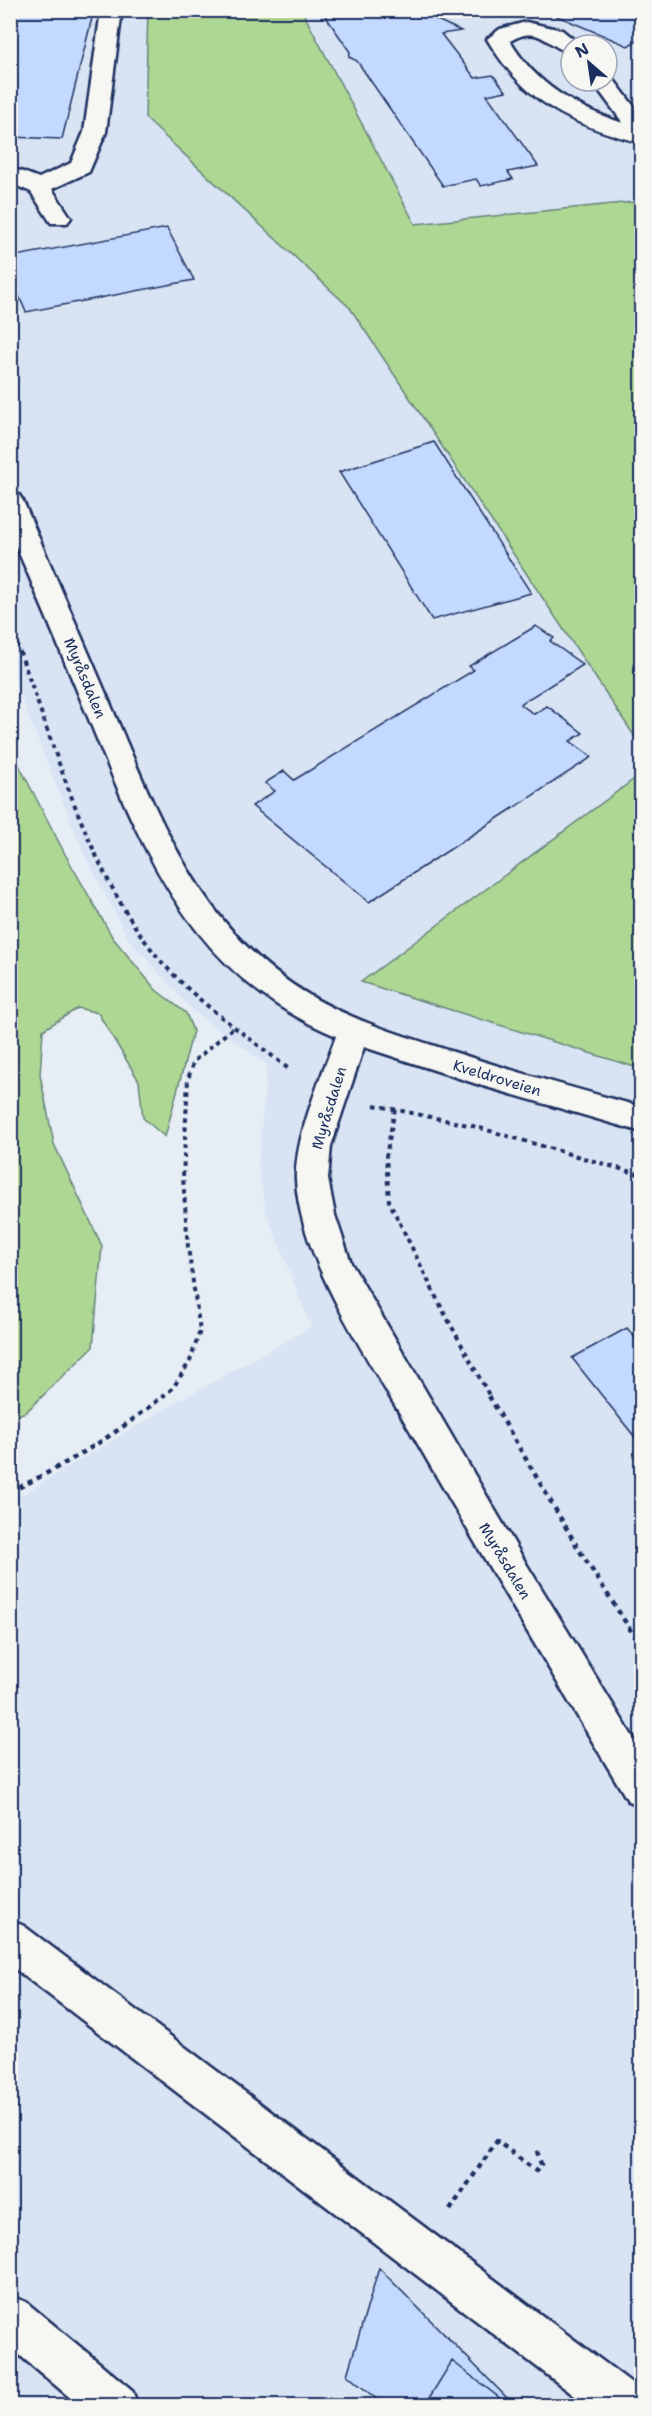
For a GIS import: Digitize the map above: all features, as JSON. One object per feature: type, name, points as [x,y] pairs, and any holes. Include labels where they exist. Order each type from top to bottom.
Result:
[{"type":"street","points":[[39,188],[81,166],[95,132],[112,10]]},
{"type":"street","points":[[559,36],[539,28],[512,30],[498,39],[507,58],[547,98],[585,119],[642,135]]},
{"type":"street","points":[[612,93],[642,135]]},
{"type":"street","points":[[10,174],[39,188],[58,218]]},
{"type":"street","name":"Myråsdalen","points":[[10,501],[144,820],[173,878],[204,922],[252,972],[283,994],[353,1032],[315,1146],[312,1179],[318,1215],[335,1265],[367,1325],[473,1507],[642,1788]]},
{"type":"street","name":"Kveldroveien","points":[[353,1032],[488,1076],[642,1120]]},
{"type":"street","points":[[10,1940],[625,2406]]},
{"type":"street","points":[[10,2318],[116,2406]]},
{"type":"path","points":[[10,1492],[64,1465],[129,1424],[173,1388],[190,1361],[200,1331],[188,1247],[183,1177],[188,1079],[194,1061],[235,1026]]},
{"type":"path","points":[[395,1110],[386,1156],[389,1201],[438,1303],[506,1427],[578,1548],[642,1647]]},
{"type":"path","points":[[448,2213],[497,2141],[536,2171],[541,2164],[536,2148]]},
{"type":"shaded area","points":[[11,11],[148,11],[146,118],[350,308],[641,746],[641,774],[361,981],[641,1069],[641,2405],[11,2405],[10,1502],[175,1403],[311,1327],[266,1211],[258,1166],[267,1065],[192,1010],[129,940],[84,854],[11,673]]},
{"type":"shaded area","points":[[302,11],[641,11],[641,195],[634,202],[415,224]]},
{"type":"green space","points":[[148,11],[302,11],[415,224],[633,202],[641,195],[641,746],[350,308],[145,118]]},
{"type":"green space","points":[[10,743],[65,854],[113,938],[156,990],[186,1013],[193,1031],[165,1137],[143,1118],[139,1081],[98,1013],[78,1008],[43,1030],[40,1075],[54,1144],[102,1246],[93,1347],[26,1412],[11,1417]]},
{"type":"green space","points":[[641,774],[641,1069],[361,982]]},
{"type":"building","points":[[10,10],[94,10],[62,139],[10,137]]},
{"type":"building","points":[[342,10],[424,10],[428,16],[461,31],[441,34],[475,78],[493,75],[506,91],[487,95],[538,166],[508,172],[513,179],[481,186],[476,179],[443,186],[357,61],[349,57],[350,52],[324,14]]},
{"type":"building","points":[[543,10],[642,10],[642,37],[628,46],[619,42],[619,33],[597,33]]},
{"type":"building","points":[[167,228],[194,280],[26,312],[10,276],[10,257]]},
{"type":"building","points":[[434,442],[531,593],[432,620],[339,472]]},
{"type":"building","points":[[536,626],[554,638],[550,641],[583,665],[520,704],[534,714],[547,706],[583,733],[570,741],[592,757],[369,902],[252,806],[275,791],[265,783],[284,771],[294,780],[474,670],[469,666]]},
{"type":"building","points":[[627,1328],[642,1346],[642,1446],[572,1358]]},
{"type":"building","points":[[379,2268],[515,2406],[385,2406],[347,2375]]},
{"type":"building","points":[[452,2361],[510,2406],[424,2406]]}]
